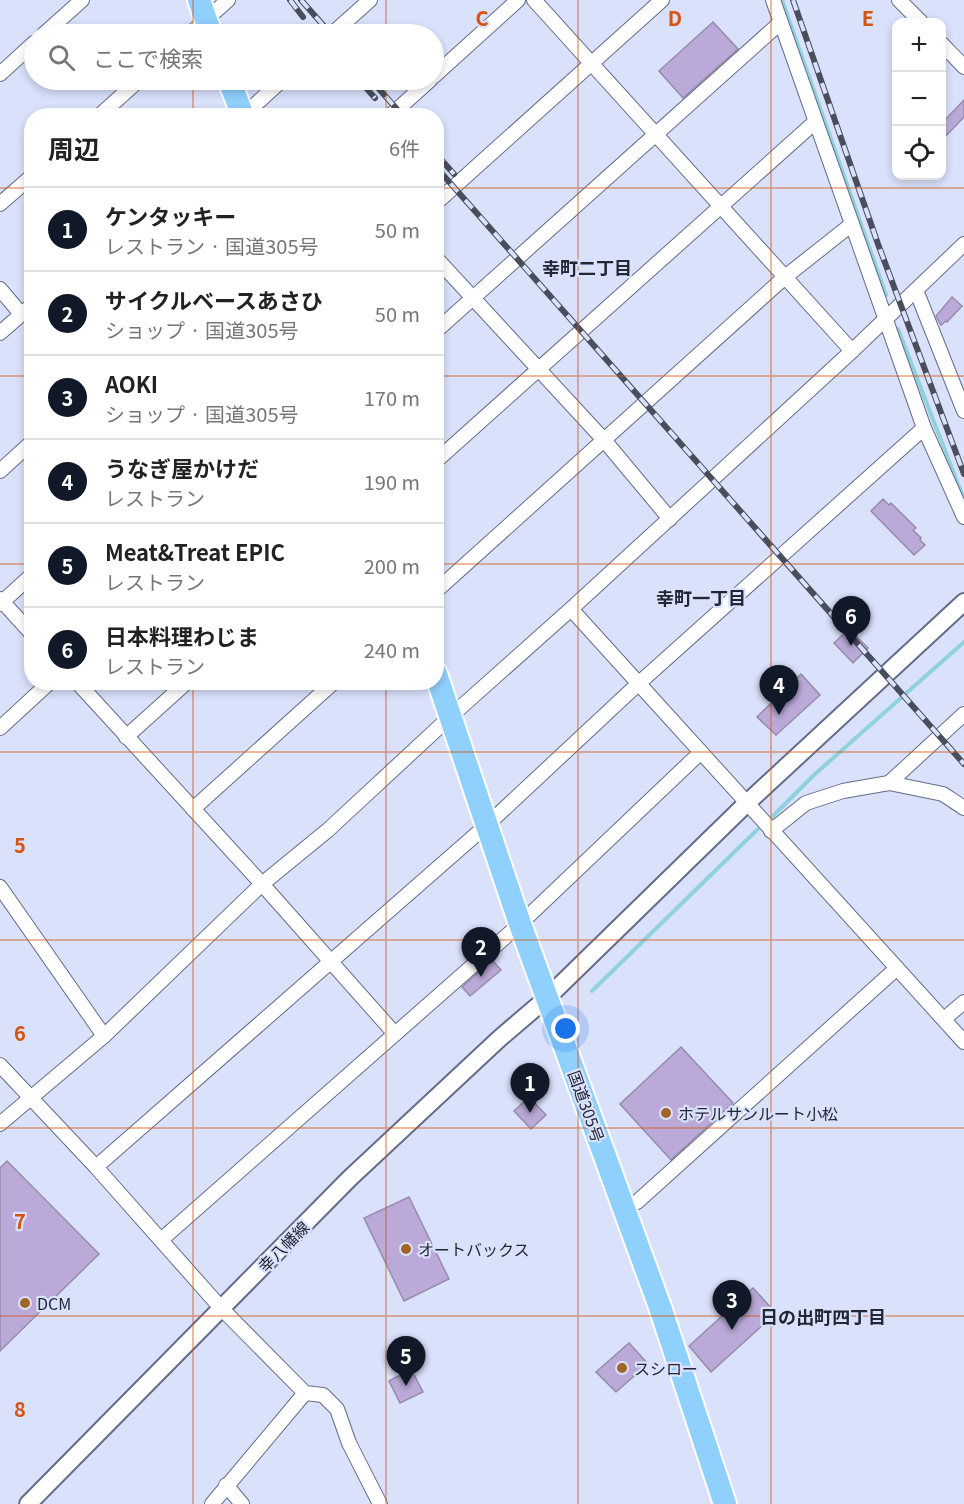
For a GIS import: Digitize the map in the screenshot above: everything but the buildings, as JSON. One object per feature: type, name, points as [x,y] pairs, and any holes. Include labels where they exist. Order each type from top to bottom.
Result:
[{"type":"highway","points":[[233,90],[240,108]]},
{"type":"highway","name":"国道305号","points":[[442,690],[520,924],[660,1307],[724,1504]]},
{"type":"street","points":[[55,24],[82,0]]},
{"type":"street","points":[[201,22],[228,0]]},
{"type":"street","points":[[343,24],[370,0]]},
{"type":"street","points":[[444,67],[518,0]]},
{"type":"street","points":[[534,0],[852,351]]},
{"type":"street","points":[[444,196],[662,0]]},
{"type":"street","points":[[773,0],[924,428],[964,517]]},
{"type":"street","points":[[899,0],[917,18]]},
{"type":"street","points":[[444,325],[780,23]]},
{"type":"street","points":[[946,48],[964,67]]},
{"type":"street","points":[[0,74],[24,52]]},
{"type":"street","points":[[108,108],[128,90]]},
{"type":"street","points":[[251,108],[271,90]]},
{"type":"street","points":[[399,108],[419,90]]},
{"type":"street","points":[[444,454],[815,122]]},
{"type":"street","points":[[0,204],[24,183]]},
{"type":"street","points":[[444,584],[785,277],[852,224]]},
{"type":"street","points":[[0,1124],[104,1036],[262,884],[328,830],[670,519],[964,244]]},
{"type":"street","points":[[444,266],[604,440],[670,519]]},
{"type":"street","points":[[0,289],[24,308]]},
{"type":"street","points":[[916,290],[964,411]]},
{"type":"street","points":[[0,333],[24,312]]},
{"type":"street","points":[[96,1167],[488,824],[638,684],[924,428]]},
{"type":"street","points":[[0,471],[24,449]]},
{"type":"street","points":[[24,581],[1,601],[24,625]]},
{"type":"street","name":"幸八幡線","points":[[28,1504],[350,1178],[500,1038],[548,997],[747,803],[964,602]]},
{"type":"street","points":[[571,609],[964,1042]]},
{"type":"street","points":[[0,728],[41,690]]},
{"type":"street","points":[[84,690],[262,884],[395,1034]]},
{"type":"street","points":[[126,737],[178,690]]},
{"type":"street","points":[[193,809],[325,690]]},
{"type":"street","points":[[888,783],[964,714]]},
{"type":"street","points":[[161,1240],[520,924],[700,752]]},
{"type":"street","points":[[771,831],[806,803],[843,791],[888,783],[943,794],[964,808]]},
{"type":"street","points":[[0,887],[104,1036]]},
{"type":"street","points":[[624,1208],[637,1202],[897,968]]},
{"type":"street","points":[[944,1019],[964,1002]]},
{"type":"street","points":[[0,1065],[96,1167],[221,1308],[305,1393],[323,1395],[337,1409],[350,1443],[380,1504]]},
{"type":"street","points":[[212,1504],[305,1393]]},
{"type":"street","points":[[226,1485],[242,1504]]},
{"type":"waterway","points":[[782,0],[886,295]]},
{"type":"waterway","points":[[898,329],[963,497]]},
{"type":"waterway","points":[[773,816],[814,775],[964,642]]},
{"type":"waterway","points":[[592,991],[758,829]]},
{"type":"railway","points":[[290,0],[303,17]]},
{"type":"railway","points":[[301,0],[322,24]]},
{"type":"railway","points":[[793,0],[878,244],[964,474]]},
{"type":"railway","points":[[368,90],[375,98]]},
{"type":"railway","points":[[380,90],[396,108]]},
{"type":"railway","points":[[444,163],[454,174]]},
{"type":"railway","points":[[444,176],[964,764]]},
{"type":"place","name":"日本料理わじま","points":[[851,646]]},
{"type":"place","name":"うなぎ屋かけだ","points":[[779,715]]},
{"type":"place","name":"サイクルベースあさひ","points":[[481,977]]},
{"type":"place","name":"ケンタッキー","points":[[530,1113]]},
{"type":"place","name":"ホテルサンルート小松","points":[[666,1113]]},
{"type":"place","name":"オートバックス","points":[[406,1249]]},
{"type":"place","name":"DCM","points":[[25,1303]]},
{"type":"place","name":"AOKI","points":[[732,1330]]},
{"type":"place","name":"スシロー","points":[[622,1368]]},
{"type":"place","name":"Meat&Treat EPIC","points":[[406,1386]]},
{"type":"district","name":"幸町二丁目","points":[[587,267]]},
{"type":"district","name":"幸町一丁目","points":[[701,597]]},
{"type":"district","name":"日の出町四丁目","points":[[823,1316]]}]
